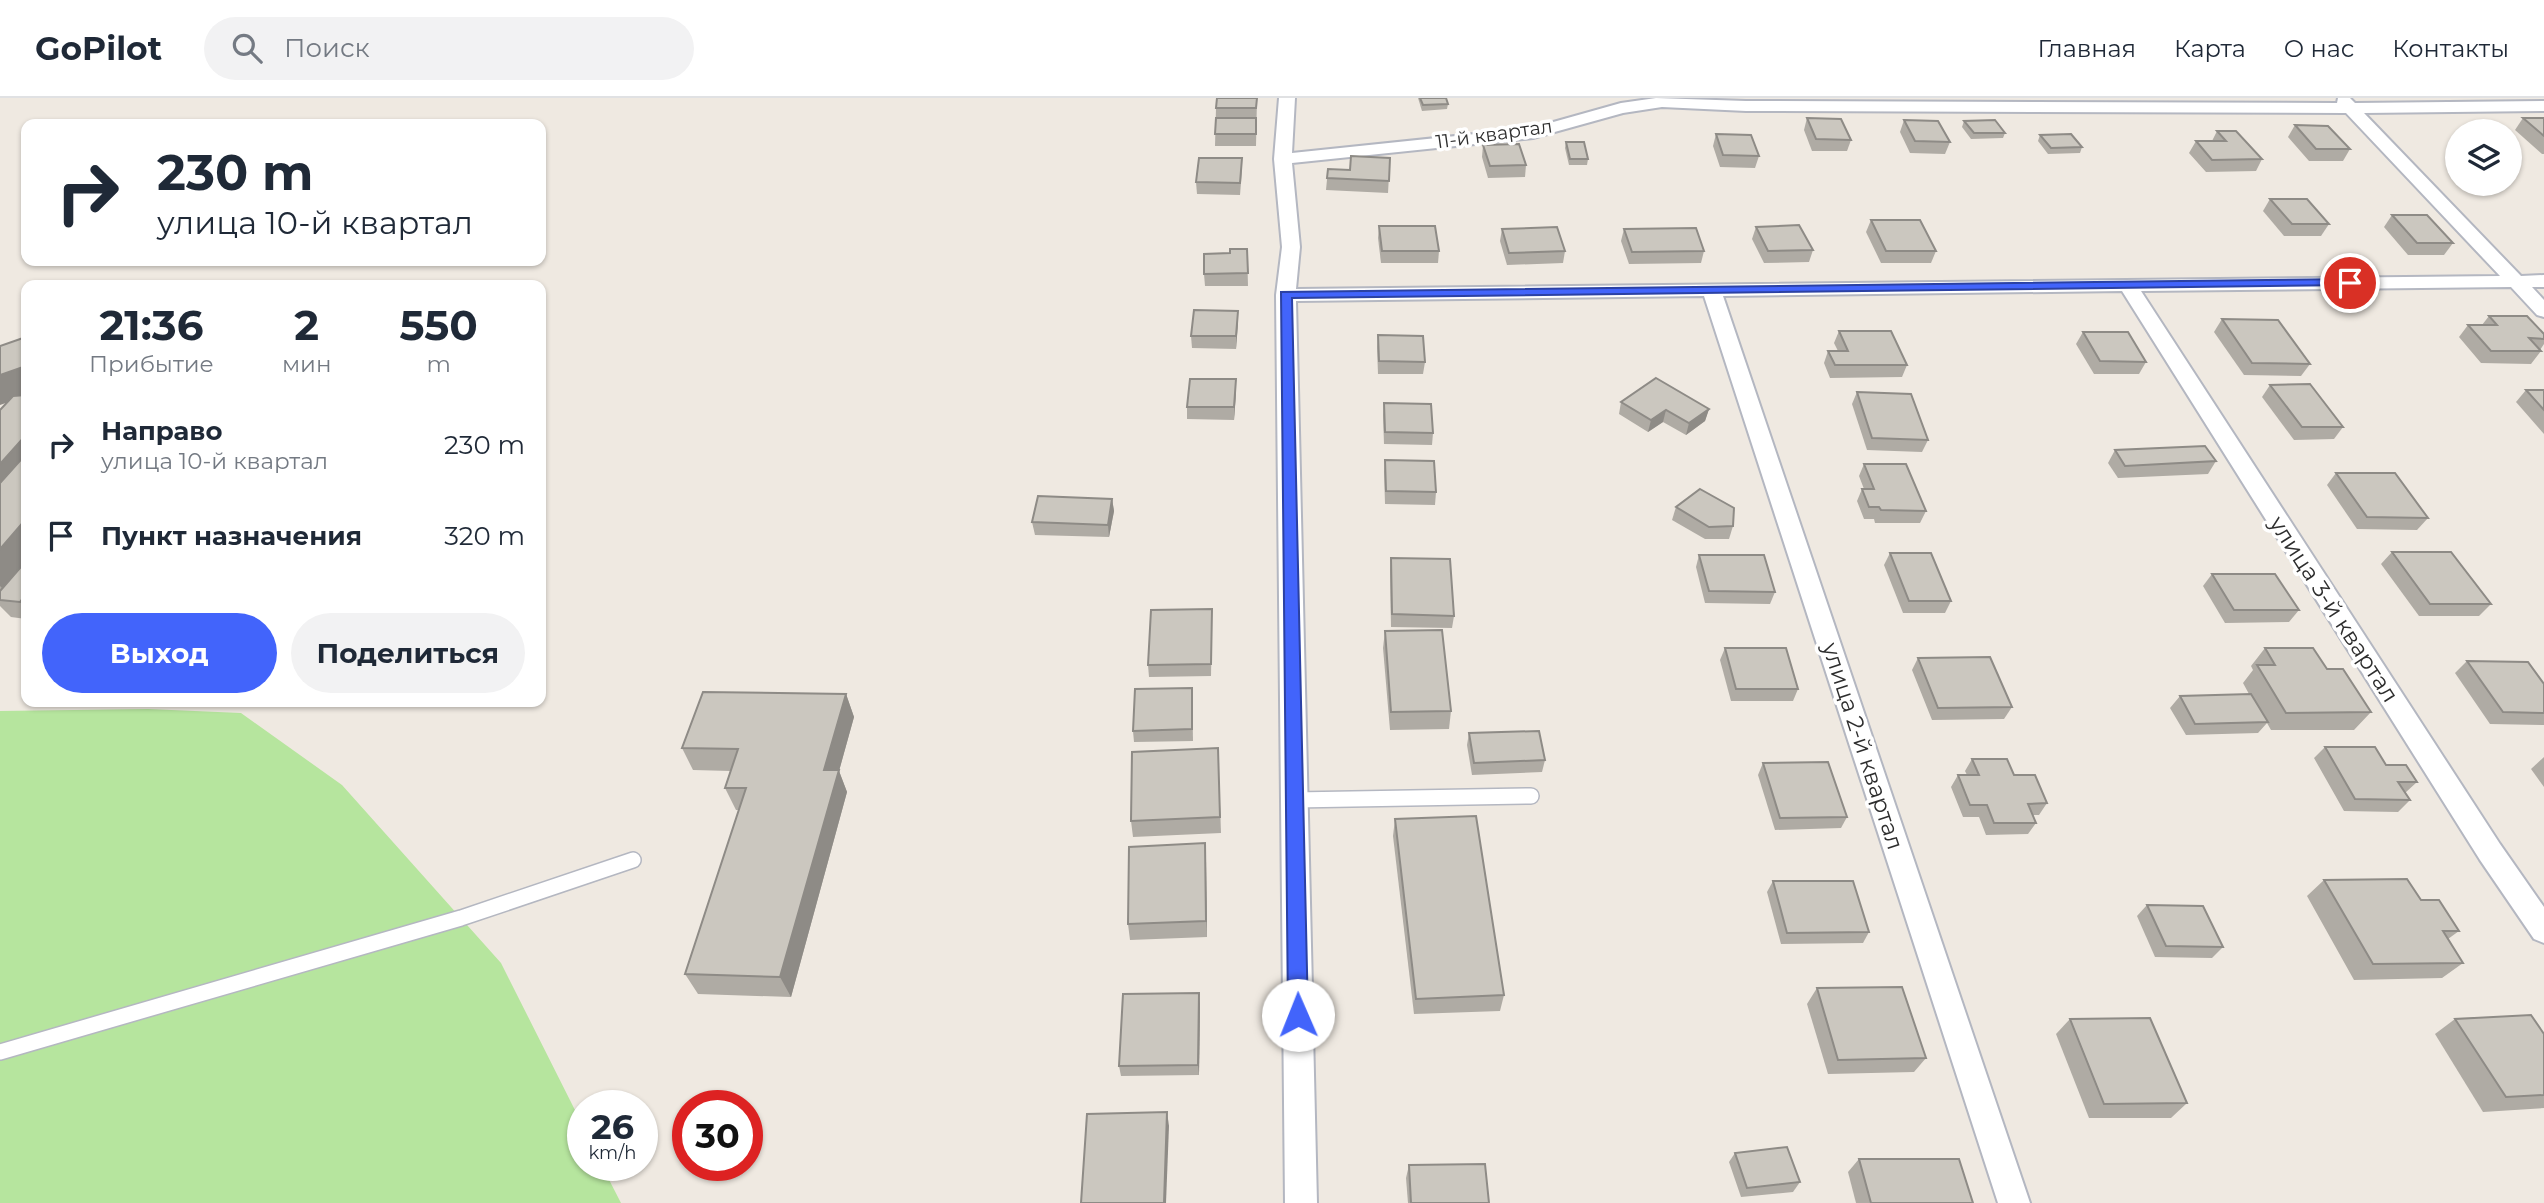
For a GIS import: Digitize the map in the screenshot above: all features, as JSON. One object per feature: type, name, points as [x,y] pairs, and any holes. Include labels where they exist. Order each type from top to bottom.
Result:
[{"type":"street","points":[[1287,98],[1283,159],[1291,247],[1286,295],[1301,1203]]},
{"type":"street","name":"11-й квартал","points":[[1283,159],[1533,133],[1620,108],[1662,102],[1746,106],[2346,103],[2544,106]]},
{"type":"street","points":[[2346,103],[2544,311]]},
{"type":"street","points":[[1286,295],[2544,281]]},
{"type":"street","name":"улица 3-й квартал","points":[[2127,285],[2490,852],[2544,930]]},
{"type":"street","name":"улица 2-й квартал","points":[[1711,289],[2014,1203]]},
{"type":"lane","points":[[1294,800],[1531,796]]},
{"type":"lane","points":[[0,1052],[461,918],[633,860]]},
{"type":"green space","points":[[148,709],[241,713],[342,785],[501,963],[567,1094],[567,1181],[610,1181],[621,1203],[0,1203],[0,711]]},
{"type":"building","points":[[1217,98],[1257,98],[1256,108],[1216,108]]},
{"type":"building","points":[[1420,98],[1446,98],[1448,104],[1423,105]]},
{"type":"building","points":[[1216,118],[1256,118],[1256,134],[1215,134]]},
{"type":"building","points":[[1807,118],[1841,119],[1851,140],[1816,139]]},
{"type":"building","points":[[2523,118],[2544,118],[2544,136]]},
{"type":"building","points":[[1904,120],[1938,121],[1950,142],[1915,141]]},
{"type":"building","points":[[1995,120],[2005,133],[1974,133],[1964,121]]},
{"type":"building","points":[[2295,125],[2328,126],[2350,149],[2316,149]]},
{"type":"building","points":[[2217,131],[2236,131],[2262,159],[2212,160],[2196,141],[2226,141]]},
{"type":"building","points":[[1716,134],[1751,135],[1759,156],[1723,155]]},
{"type":"building","points":[[2071,134],[2082,147],[2051,148],[2040,135]]},
{"type":"building","points":[[1566,142],[1584,142],[1588,159],[1570,159]]},
{"type":"building","points":[[1519,144],[1526,165],[1490,166],[1483,145]]},
{"type":"building","points":[[1351,156],[1390,158],[1389,181],[1327,178],[1328,169],[1350,170]]},
{"type":"building","points":[[1199,158],[1242,158],[1240,183],[1196,182]]},
{"type":"building","points":[[2270,199],[2307,199],[2329,224],[2292,224]]},
{"type":"building","points":[[2392,215],[2427,215],[2453,243],[2417,243]]},
{"type":"building","points":[[1871,220],[1920,220],[1936,251],[1886,251]]},
{"type":"building","points":[[1799,225],[1813,250],[1768,251],[1756,227]]},
{"type":"building","points":[[1379,226],[1435,226],[1439,251],[1382,251]]},
{"type":"building","points":[[1557,227],[1565,251],[1509,253],[1502,229]]},
{"type":"building","points":[[1696,228],[1704,251],[1632,252],[1624,229]]},
{"type":"building","points":[[1230,249],[1247,249],[1248,273],[1204,274],[1204,254],[1230,253]]},
{"type":"building","points":[[1194,310],[1238,311],[1236,336],[1191,336]]},
{"type":"building","points":[[2489,316],[2527,316],[2544,334],[2544,339],[2529,338],[2541,351],[2491,351],[2468,325],[2497,325]]},
{"type":"building","points":[[2222,319],[2278,320],[2310,364],[2252,363]]},
{"type":"building","points":[[1839,331],[1891,331],[1907,365],[1835,365],[1828,351],[1848,351]]},
{"type":"building","points":[[2083,332],[2128,332],[2146,362],[2100,361]]},
{"type":"building","points":[[1378,335],[1423,336],[1425,362],[1379,361]]},
{"type":"building","points":[[21,339],[21,368],[0,375],[0,346]]},
{"type":"building","points":[[1656,378],[1709,409],[1689,423],[1666,410],[1651,420],[1621,402]]},
{"type":"building","points":[[1190,379],[1236,379],[1234,407],[1187,407]]},
{"type":"building","points":[[2310,384],[2343,427],[2302,427],[2270,385]]},
{"type":"building","points":[[2526,390],[2544,390],[2544,410]]},
{"type":"building","points":[[1857,392],[1911,394],[1928,440],[1872,438]]},
{"type":"building","points":[[21,395],[21,441],[0,464],[0,410],[13,396]]},
{"type":"building","points":[[1384,403],[1431,404],[1433,433],[1385,432]]},
{"type":"building","points":[[2205,446],[2216,461],[2125,466],[2115,450]]},
{"type":"building","points":[[21,460],[21,525],[0,549],[0,483]]},
{"type":"building","points":[[1385,460],[1434,461],[1436,492],[1386,491]]},
{"type":"building","points":[[1864,464],[1906,464],[1926,511],[1881,510],[1879,507],[1869,507],[1862,489],[1874,489]]},
{"type":"building","points":[[2336,473],[2395,473],[2428,518],[2367,517]]},
{"type":"building","points":[[1700,489],[1734,508],[1733,526],[1709,527],[1676,507]]},
{"type":"building","points":[[1038,496],[1112,499],[1108,525],[1032,522]]},
{"type":"building","points":[[2392,552],[2451,552],[2491,604],[2430,604]]},
{"type":"building","points":[[1890,553],[1931,553],[1951,601],[1909,601]]},
{"type":"building","points":[[1699,555],[1764,555],[1775,592],[1709,591]]},
{"type":"building","points":[[1391,558],[1450,559],[1454,616],[1392,614]]},
{"type":"building","points":[[21,567],[20,602],[0,600],[0,591]]},
{"type":"building","points":[[2212,574],[2275,574],[2299,610],[2234,610]]},
{"type":"building","points":[[1212,609],[1211,664],[1148,665],[1151,610]]},
{"type":"building","points":[[1442,630],[1451,711],[1391,712],[1385,631]]},
{"type":"building","points":[[1725,648],[1786,648],[1798,689],[1736,689]]},
{"type":"building","points":[[2265,648],[2313,648],[2327,669],[2343,669],[2371,712],[2286,713],[2257,665],[2275,665]]},
{"type":"building","points":[[1990,657],[2012,707],[1938,708],[1918,658]]},
{"type":"building","points":[[2467,661],[2528,662],[2544,684],[2544,713],[2503,712]]},
{"type":"building","points":[[1192,688],[1192,729],[1133,731],[1135,689]]},
{"type":"building","points":[[703,692],[846,694],[824,770],[839,770],[780,977],[685,974],[746,788],[725,788],[738,749],[682,748]]},
{"type":"building","points":[[2251,694],[2268,722],[2195,724],[2180,696]]},
{"type":"building","points":[[1539,731],[1545,760],[1474,763],[1469,733]]},
{"type":"building","points":[[2325,747],[2375,747],[2386,765],[2406,765],[2417,782],[2398,782],[2410,800],[2355,799]]},
{"type":"building","points":[[1218,748],[1220,817],[1131,821],[1132,752]]},
{"type":"building","points":[[1972,759],[2007,759],[2014,775],[2035,775],[2047,803],[2028,804],[2036,823],[1994,823],[1987,805],[1970,805],[1958,775],[1979,775]]},
{"type":"building","points":[[1828,762],[1847,817],[1780,818],[1763,763]]},
{"type":"building","points":[[1476,816],[1504,995],[1416,999],[1395,819]]},
{"type":"building","points":[[1205,843],[1206,921],[1128,924],[1129,847]]},
{"type":"building","points":[[2407,879],[2421,900],[2439,900],[2459,931],[2443,931],[2463,963],[2373,964],[2324,880]]},
{"type":"building","points":[[1773,881],[1853,881],[1869,932],[1787,933]]},
{"type":"building","points":[[2147,905],[2203,906],[2223,947],[2166,946]]},
{"type":"building","points":[[1902,987],[1926,1058],[1838,1060],[1817,988]]},
{"type":"building","points":[[1199,993],[1198,1065],[1119,1066],[1123,994]]},
{"type":"building","points":[[2531,1015],[2544,1034],[2544,1095],[2506,1097],[2455,1019]]},
{"type":"building","points":[[2150,1018],[2187,1103],[2104,1104],[2070,1019]]},
{"type":"building","points":[[1167,1112],[1164,1203],[1081,1203],[1087,1114]]},
{"type":"building","points":[[1787,1147],[1800,1182],[1747,1188],[1735,1153]]},
{"type":"building","points":[[1859,1159],[1959,1159],[1973,1203],[1871,1203]]},
{"type":"building","points":[[1485,1164],[1489,1203],[1411,1203],[1409,1165]]},
{"type":"route","points":[[1298,1015],[1286,295],[2350,283]]}]
